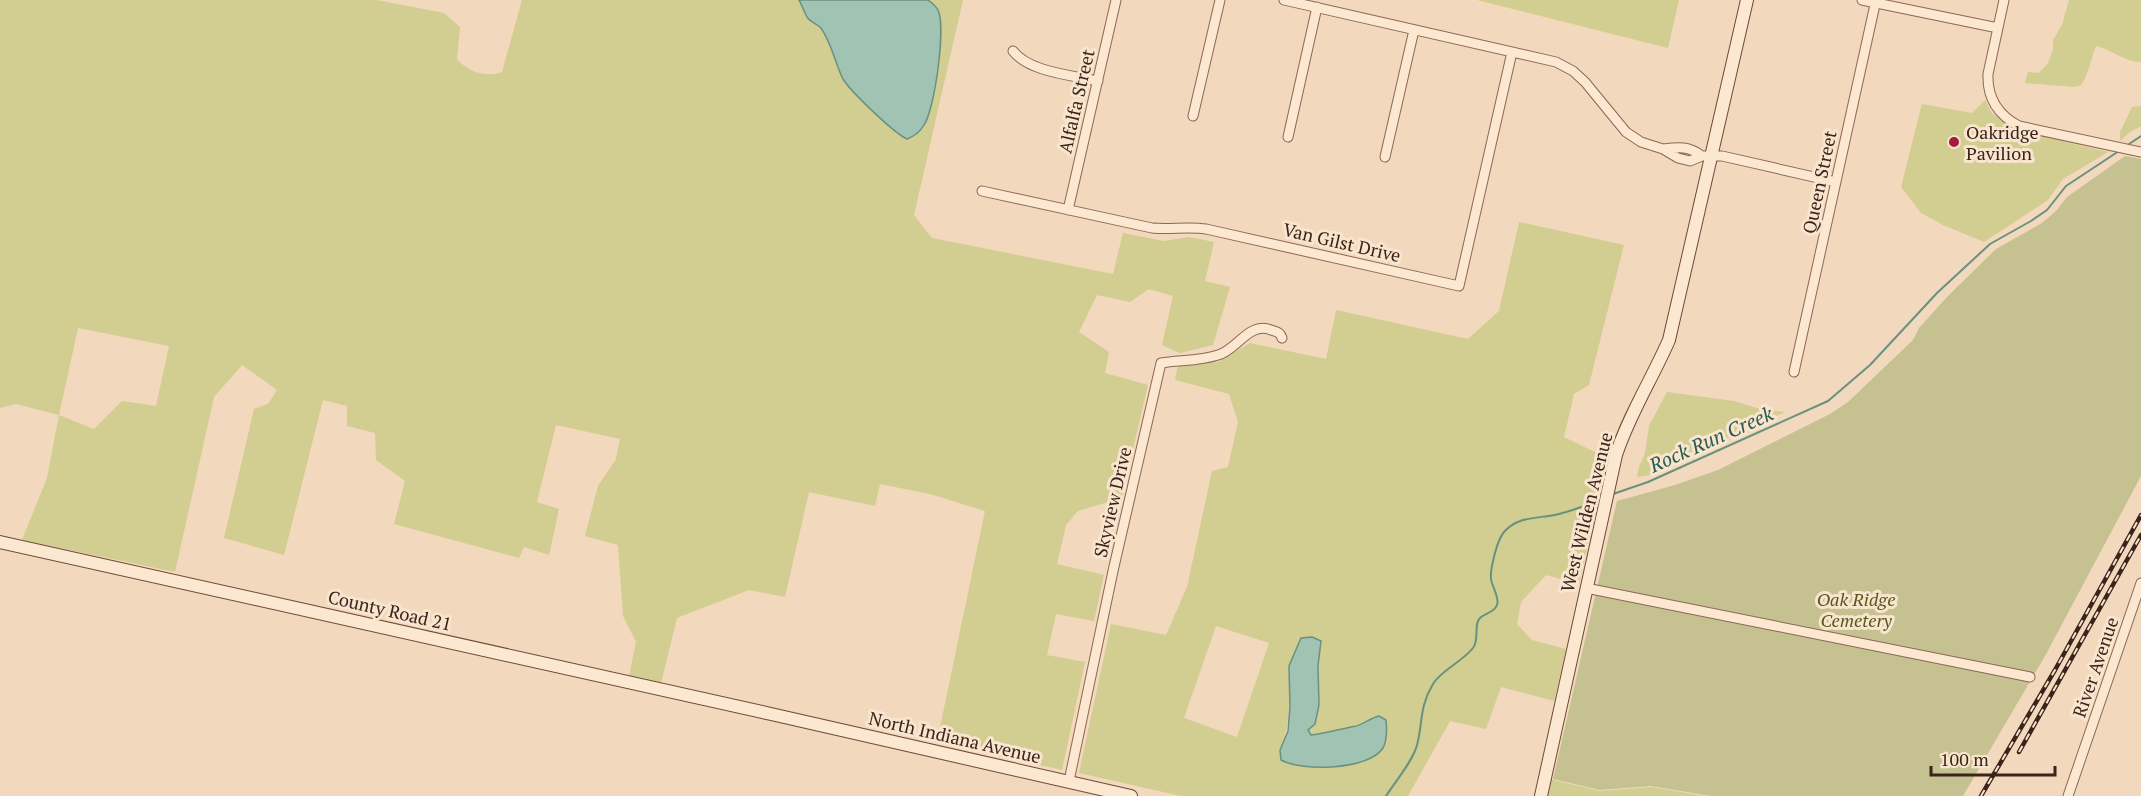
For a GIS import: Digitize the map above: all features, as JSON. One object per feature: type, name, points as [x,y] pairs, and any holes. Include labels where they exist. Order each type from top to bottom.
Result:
[{"type":"street","name":"Alfalfa Street","points":[[1068,210],[1116,0]]},
{"type":"street","points":[[1193,116],[1220,0]]},
{"type":"street","points":[[1284,0],[1556,62],[1573,71],[1585,82],[1626,132],[1641,142],[1663,149],[1678,158],[1690,161],[1707,156],[1722,156],[1836,182]]},
{"type":"street","name":"West Wilden Avenue","points":[[1541,796],[1610,482],[1623,433],[1669,340],[1707,156],[1747,0]]},
{"type":"street","points":[[1862,0],[1876,1],[1998,28]]},
{"type":"street","points":[[2004,0],[1987,86],[1994,104],[2002,115],[2019,126],[2140,152]]},
{"type":"street","name":"Queen Street","points":[[1794,372],[1876,1]]},
{"type":"street","points":[[1288,137],[1317,7]]},
{"type":"street","points":[[1385,158],[1414,30]]},
{"type":"street","points":[[1012,51],[1020,60],[1032,66],[1098,81]]},
{"type":"street","name":"Van Gilst Drive","points":[[982,190],[1152,228],[1206,229],[1459,286],[1512,52]]},
{"type":"street","name":"Skyview Drive","points":[[1069,781],[1113,571],[1161,363],[1220,355],[1232,348],[1249,332],[1260,328],[1268,328],[1280,333],[1282,338]]},
{"type":"street","name":"County Road 21","points":[[0,542],[771,714]]},
{"type":"street","name":"River Avenue","points":[[2068,796],[2141,583]]},
{"type":"street","points":[[1586,588],[2030,676]]},
{"type":"street","name":"North Indiana Avenue","points":[[771,714],[1131,796]]},
{"type":"shaded area","points":[[0,0],[376,0],[444,13],[460,27],[457,59],[461,64],[478,73],[496,74],[502,72],[522,0],[799,0],[807,18],[820,27],[844,80],[858,98],[898,135],[926,123],[930,108],[936,66],[938,8],[928,0],[963,0],[914,215],[932,238],[1113,274],[1123,233],[1164,241],[1189,237],[1214,242],[1205,281],[1230,287],[1213,345],[1180,353],[1162,345],[1173,296],[1149,289],[1130,302],[1097,295],[1079,332],[1109,352],[1105,373],[1148,385],[1120,504],[1108,502],[1078,511],[1066,525],[1057,564],[1104,575],[1094,621],[1056,614],[1047,655],[1085,662],[1062,770],[937,742],[985,511],[930,494],[880,484],[875,506],[809,492],[785,597],[749,590],[677,618],[661,683],[629,676],[636,642],[623,616],[618,545],[585,536],[598,486],[616,459],[620,439],[556,425],[537,502],[559,509],[549,555],[524,547],[519,558],[394,524],[405,481],[376,460],[375,433],[347,426],[347,406],[323,400],[284,555],[224,538],[254,409],[268,404],[277,390],[242,365],[214,397],[175,572],[22,540],[47,478],[59,415],[16,404],[0,408]],"holes":[[[78,328],[169,346],[156,406],[122,401],[94,429],[59,415]]]},
{"type":"shaded area","points":[[799,0],[928,0],[935,6],[938,10],[941,32],[938,68],[928,116],[917,133],[907,139],[873,112],[854,93],[840,73],[825,34],[821,28],[808,19]]},
{"type":"shaded area","points":[[1477,0],[1679,0],[1668,48]]},
{"type":"shaded area","points":[[2069,0],[2141,0],[2141,62],[2129,60],[2096,46],[2088,72],[2081,85],[2074,87],[2025,83],[2028,72],[2039,73],[2048,63],[2053,49],[2053,40],[2062,25]]},
{"type":"shaded area","points":[[1985,100],[1992,113],[2013,130],[2108,152],[2063,179],[2048,200],[1984,242],[1921,213],[1901,187],[1922,104],[1972,113]]},
{"type":"shaded area","points":[[2141,106],[2141,126],[2120,141],[2120,132],[2132,107]]},
{"type":"shaded area","points":[[1519,222],[1624,245],[1589,385],[1574,394],[1564,437],[1607,458],[1579,584],[1546,575],[1521,602],[1517,624],[1532,640],[1566,649],[1554,701],[1501,687],[1486,729],[1450,721],[1408,796],[1181,796],[1079,773],[1111,624],[1166,635],[1187,587],[1212,471],[1228,467],[1238,422],[1229,394],[1175,380],[1178,365],[1218,362],[1250,343],[1326,359],[1336,310],[1468,339],[1499,311]],"holes":[[[1216,626],[1269,643],[1237,737],[1184,718]],[[1321,642],[1318,666],[1319,705],[1315,724],[1307,730],[1311,735],[1325,733],[1368,719],[1305,767],[1280,750],[1288,719],[1289,666]]]},
{"type":"shaded area","points":[[1667,392],[1734,401],[1763,410],[1785,412],[1650,475],[1637,477],[1645,453],[1649,426]]},
{"type":"shaded area","points":[[1312,637],[1321,641],[1318,666],[1319,705],[1315,724],[1308,730],[1311,735],[1328,732],[1356,726],[1379,716],[1386,720],[1383,748],[1364,761],[1335,767],[1319,767],[1291,764],[1281,760],[1280,750],[1288,731],[1289,666],[1301,638]]},
{"type":"shaded area","points":[[1549,779],[1600,791],[1652,787],[1704,796],[1546,796]]},
{"type":"green space","name":"Oak Ridge Cemetery","points":[[2125,156],[2141,159],[2141,476],[2045,656],[1963,796],[1710,796],[1651,786],[1600,790],[1553,779],[1617,501],[1718,470],[1830,414],[1848,402],[1913,340],[1919,328],[1947,297],[1996,249],[2042,223],[2067,197]]},
{"type":"waterway","name":"Rock Run Creek","points":[[2126,146],[2141,136]]},
{"type":"waterway","name":"Rock Run Creek","points":[[1613,494],[1648,482],[1828,401],[1870,365],[1937,293],[1990,244],[2047,210],[2066,186],[2119,151]]},
{"type":"waterway","name":"Rock Run Creek","points":[[1386,796],[1415,751],[1423,708],[1433,684],[1473,648],[1478,621],[1482,616],[1494,610],[1497,605],[1491,574],[1501,536],[1510,527],[1523,520],[1559,514],[1602,499]]},
{"type":"railway","points":[[1981,796],[2055,670],[2141,515]]},
{"type":"railway","points":[[2019,752],[2141,535]]},
{"type":"place","name":"Oakridge Pavilion","points":[[1954,142]]}]
